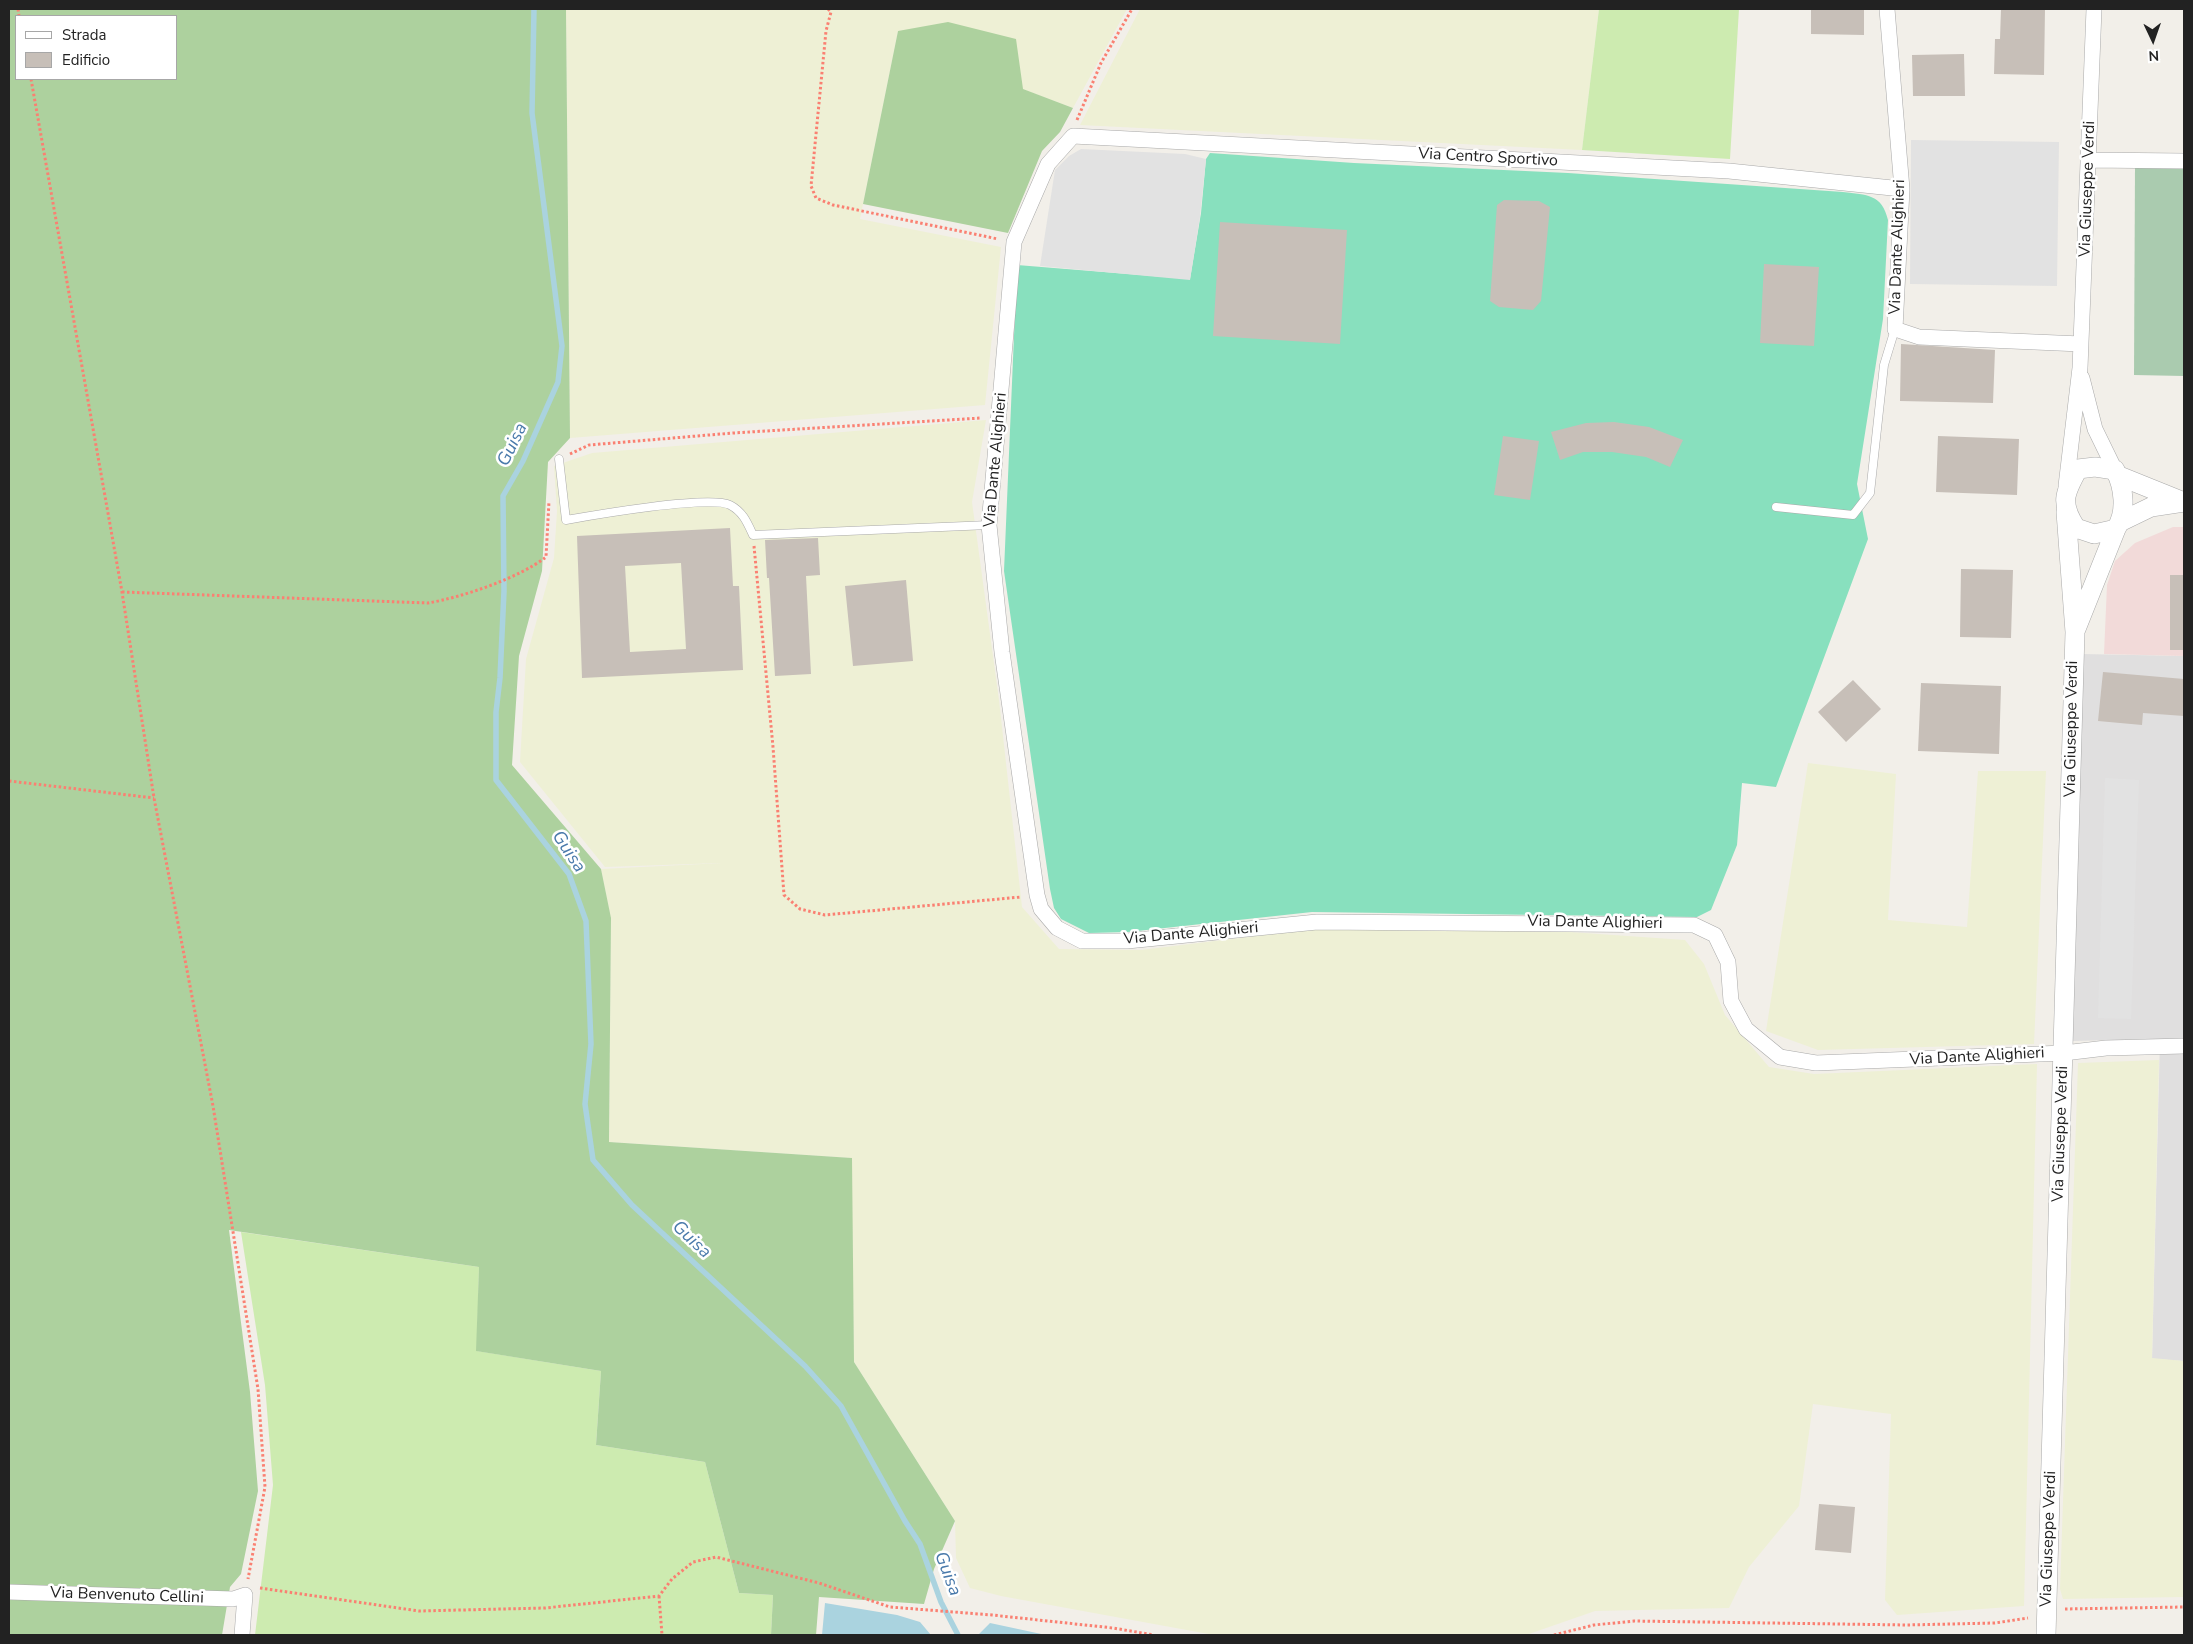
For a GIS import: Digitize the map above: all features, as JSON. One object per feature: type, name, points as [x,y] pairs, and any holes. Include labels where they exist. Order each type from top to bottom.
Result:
[{"type":"street","name":"Via Dante Alighieri","points":[[1887,9],[1902,189],[1895,329],[1919,337],[2081,344]]},
{"type":"street","name":"Via Giuseppe Verdi","points":[[2066,490],[2080,368],[2090,160],[2094,9]]},
{"type":"street","name":"Via Dante Alighieri","points":[[1073,136],[1048,164],[1014,242],[989,525],[1002,652],[1037,895],[1040,909],[1057,928],[1082,941],[1126,941],[1317,922],[1694,925],[1715,935],[1728,962],[1731,1001],[1746,1029],[1780,1056],[1816,1063],[2064,1053],[2106,1048],[2184,1046]]},
{"type":"street","name":"Via Centro Sportivo","points":[[1073,136],[1729,171],[1902,189]]},
{"type":"street","points":[[2090,160],[2184,161]]},
{"type":"street","name":"Via Giuseppe Verdi","points":[[2080,368],[2095,430],[2116,472]]},
{"type":"street","points":[[2095,467],[2116,472],[2184,502],[2151,507],[2118,526],[2094,534],[2076,528],[2066,512],[2066,490],[2078,469],[2095,467]]},
{"type":"street","points":[[2116,472],[2122,484],[2123,497],[2118,526]]},
{"type":"street","name":"Via Giuseppe Verdi","points":[[2046,1635],[2075,632],[2066,512]]},
{"type":"street","name":"Via Giuseppe Verdi","points":[[2075,632],[2118,526]]},
{"type":"street","name":"Via Benvenuto Cellini","points":[[9,1592],[233,1599],[245,1595]]},
{"type":"street","points":[[242,1635],[245,1595]]},
{"type":"lane","points":[[1776,507],[1853,514],[1870,493],[1884,365],[1895,329]]},
{"type":"lane","points":[[559,459],[566,520],[623,510],[701,503],[728,504],[742,512],[753,535],[989,525]]},
{"type":"path","points":[[828,9],[831,12],[826,31],[811,186],[816,198],[833,204],[1014,242]]},
{"type":"path","points":[[1073,136],[1078,116],[1100,63],[1132,9]]},
{"type":"path","points":[[31,80],[122,592],[154,798],[214,1106],[258,1389],[264,1487],[245,1595]]},
{"type":"path","points":[[559,459],[589,445],[733,433],[1000,416]]},
{"type":"path","points":[[122,592],[428,603],[454,599],[535,566],[546,556],[549,497]]},
{"type":"path","points":[[753,535],[773,747],[784,896],[800,909],[825,915],[1037,895]]},
{"type":"path","points":[[9,781],[154,798]]},
{"type":"path","points":[[662,1635],[659,1596],[672,1579],[693,1562],[716,1557],[819,1583],[890,1607],[992,1615],[1113,1628],[1154,1635]]},
{"type":"path","points":[[245,1595],[261,1587],[419,1612],[544,1608],[659,1596]]},
{"type":"path","points":[[1554,1635],[1594,1625],[1634,1621],[1995,1623],[2030,1618],[2047,1610],[2184,1607]]},
{"type":"shaded area","points":[[1911,140],[2059,142],[2057,286],[1910,284]]},
{"type":"shaded area","points":[[1081,149],[1185,154],[1206,159],[1200,217],[1190,280],[1040,266],[1055,170],[1069,156]]},
{"type":"shaded area","points":[[2173,527],[2184,527],[2184,656],[2104,654],[2107,585],[2115,561],[2135,543]]},
{"type":"shaded area","points":[[2082,654],[2184,656],[2184,1361],[2152,1359],[2160,1039],[2072,1041]]},
{"type":"shaded area","points":[[2105,778],[2139,780],[2131,1019],[2098,1018]]},
{"type":"green space","points":[[9,9],[566,9],[570,438],[548,462],[542,571],[519,656],[512,765],[601,869],[611,918],[609,1142],[852,1158],[854,1362],[955,1521],[934,1569],[924,1604],[819,1597],[816,1635],[771,1635],[773,1595],[739,1593],[705,1462],[596,1445],[601,1371],[476,1351],[479,1267],[229,1230],[250,1392],[258,1491],[241,1574],[230,1587],[222,1635],[9,1635]]},
{"type":"green space","points":[[566,9],[1127,9],[1073,108],[1022,89],[898,31],[860,219],[1001,247],[985,405],[570,438]]},
{"type":"green space","points":[[1140,9],[1599,9],[1582,150],[1080,125]]},
{"type":"green space","points":[[1599,9],[1739,9],[1730,159],[1582,150]]},
{"type":"green space","points":[[948,22],[1016,39],[1023,89],[1073,108],[1060,132],[1042,151],[1008,233],[863,204],[898,31]]},
{"type":"green space","points":[[1210,153],[1354,163],[1568,173],[1843,192],[1872,197],[1882,205],[1888,220],[1883,319],[1857,484],[1868,539],[1776,787],[1742,783],[1737,845],[1711,910],[1697,917],[1312,912],[1128,932],[1089,933],[1061,919],[1054,908],[1050,889],[1004,571],[1017,265],[1190,279],[1201,213],[1206,159]]},
{"type":"green space","points":[[2135,166],[2184,166],[2184,376],[2134,375]]},
{"type":"green space","points":[[986,420],[972,502],[999,700],[1022,907],[1059,949],[1141,950],[1313,929],[1570,932],[1685,940],[1704,964],[1725,1015],[1769,1067],[1814,1074],[2037,1064],[2024,1606],[1897,1615],[1885,1600],[1891,1414],[1813,1404],[1799,1506],[1749,1567],[1729,1608],[1595,1611],[1526,1635],[1214,1635],[1001,1596],[970,1588],[956,1558],[955,1521],[854,1362],[851,1158],[609,1142],[611,919],[601,869],[722,863],[605,867],[520,762],[526,659],[554,558],[557,511],[554,466],[592,453]]},
{"type":"green space","points":[[1808,763],[1896,774],[1888,920],[1967,927],[1978,771],[2046,771],[2034,1044],[1818,1050],[1766,1031]]},
{"type":"green space","points":[[2159,1060],[2152,1358],[2184,1361],[2184,1597],[2063,1599],[2060,1589],[2078,1063]]},
{"type":"green space","points":[[241,1232],[479,1267],[477,1351],[601,1371],[596,1445],[705,1462],[739,1593],[773,1595],[771,1635],[255,1635],[273,1485],[265,1385]]},
{"type":"water","points":[[825,1603],[897,1615],[920,1622],[931,1635],[822,1635]]},
{"type":"water","points":[[990,1623],[1046,1635],[978,1635]]},
{"type":"building","points":[[1811,9],[1864,9],[1864,35],[1811,34]]},
{"type":"building","points":[[2001,9],[2045,9],[2044,75],[1994,74],[1995,39],[2000,39]]},
{"type":"building","points":[[1964,54],[1965,96],[1913,96],[1912,55]]},
{"type":"building","points":[[1504,200],[1539,201],[1550,207],[1541,301],[1533,310],[1499,307],[1490,301],[1497,205]]},
{"type":"building","points":[[1220,222],[1347,230],[1340,344],[1213,336]]},
{"type":"building","points":[[1764,264],[1819,267],[1814,346],[1760,343]]},
{"type":"building","points":[[1901,344],[1995,350],[1993,403],[1900,401]]},
{"type":"building","points":[[1614,422],[1649,427],[1683,440],[1670,467],[1646,457],[1612,452],[1583,452],[1560,460],[1551,432],[1586,423]]},
{"type":"building","points":[[1503,436],[1539,441],[1530,500],[1494,495]]},
{"type":"building","points":[[1938,436],[2019,439],[2017,495],[1936,492]]},
{"type":"building","points":[[730,528],[733,586],[739,586],[743,670],[582,678],[577,536]],"holes":[[[681,563],[686,649],[630,652],[625,566]]]},
{"type":"building","points":[[818,538],[820,575],[806,576],[811,674],[775,676],[765,540]]},
{"type":"building","points":[[1961,569],[2013,570],[2011,638],[1960,637]]},
{"type":"building","points":[[2170,575],[2184,575],[2184,650],[2170,650]]},
{"type":"building","points":[[906,580],[913,661],[853,666],[845,586]]},
{"type":"building","points":[[2103,672],[2184,679],[2184,716],[2143,713],[2142,725],[2098,721]]},
{"type":"building","points":[[1853,680],[1881,709],[1846,742],[1818,712]]},
{"type":"building","points":[[1921,683],[2001,686],[1999,754],[1918,751]]},
{"type":"building","points":[[1819,1504],[1855,1507],[1851,1553],[1815,1550]]},
{"type":"waterway","name":"Guisa","points":[[534,9],[532,113],[562,346],[558,382],[523,461],[503,496],[504,591],[500,678],[496,712],[496,780],[569,874],[586,921],[591,1044],[585,1104],[593,1160],[632,1205],[805,1366],[841,1406],[905,1521],[920,1544],[941,1602],[958,1635]]}]
